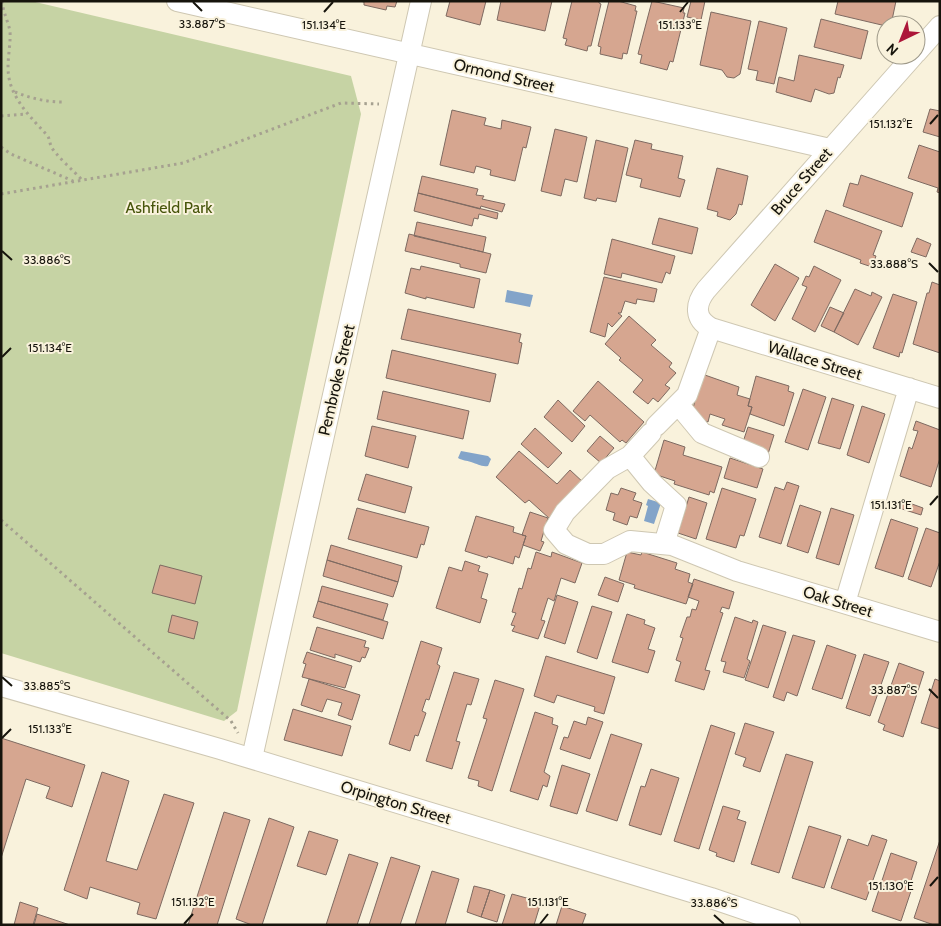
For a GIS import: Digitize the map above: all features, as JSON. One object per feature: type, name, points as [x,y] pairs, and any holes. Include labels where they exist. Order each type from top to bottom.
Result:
[{"type":"street","name":"Ormond Street","points":[[177,1],[830,149]]},
{"type":"street","name":"Pembroke Street","points":[[252,758],[421,1]]},
{"type":"street","name":"Bruce Street","points":[[926,42],[940,26]]},
{"type":"street","name":"Bruce Street","points":[[711,328],[702,321],[697,312],[698,301],[706,290],[905,65]]},
{"type":"street","name":"Wallace Street","points":[[711,328],[940,398]]},
{"type":"street","points":[[664,544],[676,505],[652,482],[630,456],[687,395],[711,328]]},
{"type":"street","points":[[845,603],[909,388]]},
{"type":"street","points":[[678,404],[702,433],[759,457]]},
{"type":"street","name":"Oak Street","points":[[630,456],[607,469],[565,512],[554,530],[566,544],[588,554],[604,554],[630,541],[672,545],[737,571],[940,632]]},
{"type":"street","name":"Orpington Street","points":[[1,686],[252,758],[711,898],[790,925]]},
{"type":"path","points":[[2,1],[3,11],[9,28],[11,43],[8,60],[9,79],[14,91],[34,123],[49,137],[51,146],[82,180]]},
{"type":"path","points":[[14,91],[29,97],[62,102]]},
{"type":"path","points":[[1,194],[183,163],[341,103],[398,104]]},
{"type":"path","points":[[1,116],[28,114]]},
{"type":"path","points":[[1,147],[11,154],[73,182]]},
{"type":"path","points":[[1,520],[231,721],[252,758]]},
{"type":"green space","name":"Ashfield Park","points":[[1,1],[31,1],[351,76],[361,114],[237,711],[224,721],[1,653]]},
{"type":"water","points":[[507,290],[533,295],[530,307],[505,302]]},
{"type":"water","points":[[461,451],[488,456],[491,459],[488,466],[481,466],[458,458]]},
{"type":"water","points":[[648,499],[661,503],[654,524],[644,521]]},
{"type":"building","points":[[360,1],[397,1],[395,7],[387,6],[386,10],[364,5],[364,2]]},
{"type":"building","points":[[450,1],[486,1],[480,25],[446,16]]},
{"type":"building","points":[[501,1],[552,1],[545,31],[497,20]]},
{"type":"building","points":[[572,1],[599,1],[601,4],[591,46],[588,46],[587,51],[565,45],[567,39],[563,38]]},
{"type":"building","points":[[609,1],[618,1],[636,6],[635,11],[637,11],[627,54],[623,53],[622,59],[600,54],[601,47],[598,46]]},
{"type":"building","points":[[652,1],[684,8],[683,13],[685,13],[673,62],[670,61],[667,70],[640,63],[642,55],[638,54]]},
{"type":"building","points":[[691,1],[705,1],[701,20],[687,17]]},
{"type":"building","points":[[838,1],[896,1],[893,15],[876,15],[876,24],[835,14]]},
{"type":"building","points":[[711,12],[751,21],[740,74],[734,78],[727,77],[722,70],[700,65]]},
{"type":"building","points":[[821,19],[868,31],[861,59],[814,47]]},
{"type":"building","points":[[759,21],[787,28],[774,84],[756,80],[758,71],[748,69]]},
{"type":"building","points":[[799,55],[844,65],[840,78],[838,77],[834,93],[829,94],[815,89],[811,102],[776,92],[779,77],[794,81]]},
{"type":"building","points":[[930,109],[940,111],[940,137],[923,132]]},
{"type":"building","points":[[452,110],[486,118],[484,125],[501,129],[502,120],[531,127],[526,148],[523,147],[515,181],[490,175],[491,170],[476,166],[474,173],[440,165]]},
{"type":"building","points":[[555,129],[587,137],[577,182],[565,179],[561,196],[541,191]]},
{"type":"building","points":[[596,140],[628,148],[616,202],[597,198],[596,201],[584,198]]},
{"type":"building","points":[[635,140],[652,144],[651,149],[683,156],[678,178],[685,180],[680,197],[640,187],[642,179],[626,175]]},
{"type":"building","points":[[919,145],[940,152],[940,193],[937,192],[938,188],[908,178]]},
{"type":"building","points":[[717,168],[748,176],[742,205],[739,204],[736,214],[730,220],[717,216],[718,212],[707,209]]},
{"type":"building","points":[[861,175],[913,193],[902,227],[843,206],[850,183],[858,185]]},
{"type":"building","points":[[422,176],[478,189],[476,195],[484,196],[482,199],[505,204],[502,212],[481,206],[480,209],[418,193]]},
{"type":"building","points":[[418,193],[498,213],[497,219],[479,214],[478,219],[474,218],[472,226],[414,211]]},
{"type":"building","points":[[826,210],[882,231],[873,255],[876,256],[872,267],[860,263],[861,260],[814,242]]},
{"type":"building","points":[[659,218],[698,228],[692,254],[652,244]]},
{"type":"building","points":[[417,222],[486,237],[483,252],[414,236]]},
{"type":"building","points":[[409,234],[491,254],[486,273],[460,267],[460,264],[405,251]]},
{"type":"building","points":[[917,238],[931,244],[926,257],[911,252]]},
{"type":"building","points":[[612,239],[675,256],[670,274],[666,272],[662,283],[622,273],[621,278],[604,274]]},
{"type":"building","points":[[775,264],[799,278],[775,321],[751,305]]},
{"type":"building","points":[[421,266],[480,279],[474,308],[405,293],[411,268],[420,270]]},
{"type":"building","points":[[814,266],[841,280],[815,332],[792,319],[807,287],[802,285],[806,276],[809,277]]},
{"type":"building","points":[[604,277],[657,289],[654,302],[637,299],[636,304],[625,301],[621,313],[618,313],[622,316],[612,327],[608,323],[605,337],[590,332]]},
{"type":"building","points":[[932,282],[940,285],[940,353],[913,344],[927,293],[929,293]]},
{"type":"building","points":[[855,289],[871,296],[872,292],[882,297],[858,345],[834,332]]},
{"type":"building","points":[[893,294],[917,302],[902,353],[900,352],[899,357],[873,348]]},
{"type":"building","points":[[830,307],[844,313],[834,332],[821,326]]},
{"type":"building","points":[[408,309],[521,334],[519,342],[522,343],[518,364],[401,339]]},
{"type":"building","points":[[629,316],[656,340],[651,345],[672,363],[669,367],[676,373],[665,385],[670,388],[658,402],[653,398],[648,404],[633,392],[643,380],[619,360],[621,358],[605,344]]},
{"type":"building","points":[[392,350],[496,374],[490,402],[386,378]]},
{"type":"building","points":[[702,374],[739,387],[737,395],[750,399],[748,406],[752,407],[744,432],[722,425],[725,419],[710,414],[708,422],[691,416]]},
{"type":"building","points":[[756,376],[789,386],[788,391],[794,393],[784,426],[750,414],[752,407],[748,406]]},
{"type":"building","points":[[598,381],[644,422],[626,443],[622,440],[620,442],[590,415],[585,421],[573,411]]},
{"type":"building","points":[[803,389],[826,397],[808,450],[785,442]]},
{"type":"building","points":[[383,391],[469,411],[463,439],[377,419]]},
{"type":"building","points":[[832,398],[854,405],[840,449],[818,443]]},
{"type":"building","points":[[558,400],[585,426],[572,442],[544,417]]},
{"type":"building","points":[[862,406],[885,414],[869,463],[847,455]]},
{"type":"building","points":[[916,421],[940,430],[940,458],[931,487],[900,476],[909,447],[912,449],[918,431],[913,430]]},
{"type":"building","points":[[372,426],[416,436],[408,468],[365,456]]},
{"type":"building","points":[[748,427],[774,435],[768,454],[742,445]]},
{"type":"building","points":[[535,428],[562,453],[548,468],[521,444]]},
{"type":"building","points":[[600,436],[614,448],[601,463],[587,451]]},
{"type":"building","points":[[664,440],[685,447],[683,455],[722,467],[714,493],[710,491],[709,495],[674,484],[675,481],[654,474]]},
{"type":"building","points":[[519,451],[557,484],[570,470],[585,484],[550,519],[529,500],[525,503],[496,477]]},
{"type":"building","points":[[730,458],[763,469],[757,488],[724,478]]},
{"type":"building","points":[[366,474],[412,487],[405,513],[358,500]]},
{"type":"building","points":[[787,482],[799,486],[781,544],[759,537],[775,487],[784,490]]},
{"type":"building","points":[[621,488],[636,493],[633,500],[642,503],[637,518],[630,516],[627,525],[613,520],[615,513],[606,510],[611,493],[618,495]]},
{"type":"building","points":[[722,488],[756,499],[744,536],[740,535],[736,548],[706,539]]},
{"type":"building","points":[[689,497],[707,503],[696,539],[678,533]]},
{"type":"building","points":[[901,500],[923,508],[921,515],[899,508]]},
{"type":"building","points":[[800,505],[821,512],[808,553],[787,546]]},
{"type":"building","points":[[357,508],[429,527],[424,545],[421,544],[417,558],[348,539]]},
{"type":"building","points":[[831,508],[854,515],[839,565],[816,558]]},
{"type":"building","points":[[530,512],[548,518],[541,541],[544,542],[540,551],[523,545],[526,536],[522,535]]},
{"type":"building","points":[[476,516],[514,527],[513,532],[526,536],[519,558],[515,556],[513,564],[465,551]]},
{"type":"building","points":[[891,519],[918,528],[903,577],[875,568]]},
{"type":"building","points":[[926,528],[940,533],[940,561],[931,587],[908,579]]},
{"type":"building","points":[[331,545],[402,566],[398,582],[327,560]]},
{"type":"building","points":[[536,552],[551,557],[552,552],[582,563],[575,583],[561,578],[554,601],[548,598],[541,620],[545,621],[538,639],[512,631],[515,626],[511,625],[516,613],[512,612],[519,588],[522,589],[528,568],[531,569]]},
{"type":"building","points":[[627,552],[641,555],[642,552],[677,563],[675,569],[690,574],[688,582],[693,584],[686,604],[634,588],[635,585],[619,580]]},
{"type":"building","points":[[327,560],[398,582],[393,597],[323,576]]},
{"type":"building","points":[[465,561],[480,566],[478,571],[488,574],[481,598],[487,600],[480,623],[436,608],[449,567],[462,571]]},
{"type":"building","points":[[160,565],[202,576],[195,604],[152,593]]},
{"type":"building","points":[[605,577],[624,584],[618,602],[598,595]]},
{"type":"building","points":[[694,579],[734,592],[729,609],[722,607],[720,612],[723,613],[705,670],[710,671],[704,690],[675,681],[681,662],[676,660],[683,638],[680,637],[687,617],[690,617],[692,609],[696,610],[699,601],[688,597]]},
{"type":"building","points":[[322,586],[388,604],[383,620],[318,601]]},
{"type":"building","points":[[557,595],[578,602],[565,644],[544,637]]},
{"type":"building","points":[[318,601],[388,622],[383,639],[313,617]]},
{"type":"building","points":[[592,606],[612,612],[597,659],[577,652]]},
{"type":"building","points":[[627,614],[645,620],[644,624],[655,628],[648,649],[655,651],[648,673],[612,662]]},
{"type":"building","points":[[172,615],[198,622],[194,639],[168,632]]},
{"type":"building","points":[[735,617],[752,623],[753,620],[758,622],[747,659],[750,661],[744,678],[723,672],[726,662],[721,661]]},
{"type":"building","points":[[763,625],[786,632],[768,688],[745,680]]},
{"type":"building","points":[[317,627],[366,641],[364,647],[369,648],[365,658],[362,657],[360,662],[335,654],[335,658],[310,650]]},
{"type":"building","points":[[793,635],[815,641],[797,696],[787,692],[784,701],[773,697]]},
{"type":"building","points":[[421,641],[442,648],[437,664],[440,666],[429,700],[426,699],[422,711],[426,713],[418,736],[415,735],[410,751],[389,744]]},
{"type":"building","points":[[827,645],[856,655],[842,699],[812,689]]},
{"type":"building","points":[[307,652],[352,666],[345,688],[302,677],[306,664],[303,663]]},
{"type":"building","points":[[864,654],[889,662],[870,716],[846,708]]},
{"type":"building","points":[[546,656],[615,677],[604,714],[594,711],[595,707],[557,695],[554,703],[534,696]]},
{"type":"building","points":[[899,663],[924,672],[903,737],[883,730],[885,725],[878,722]]},
{"type":"building","points":[[454,672],[479,679],[471,705],[467,704],[456,741],[460,742],[452,769],[426,761]]},
{"type":"building","points":[[309,679],[360,695],[352,720],[338,715],[342,703],[327,699],[322,712],[301,705]]},
{"type":"building","points":[[935,679],[940,681],[940,729],[921,723]]},
{"type":"building","points":[[495,680],[524,689],[492,791],[478,786],[479,781],[468,778],[487,719],[483,718]]},
{"type":"building","points":[[293,709],[351,726],[342,756],[284,740]]},
{"type":"building","points":[[535,712],[553,718],[552,724],[558,726],[544,772],[550,776],[547,787],[543,785],[538,800],[510,791]]},
{"type":"building","points":[[588,717],[603,722],[590,759],[560,749],[564,737],[568,738],[574,721],[586,725]]},
{"type":"building","points":[[745,723],[774,732],[760,772],[743,766],[746,758],[735,754]]},
{"type":"building","points":[[711,725],[735,733],[699,849],[674,841]]},
{"type":"building","points":[[611,734],[642,744],[617,821],[586,811]]},
{"type":"building","points":[[1,738],[85,765],[72,807],[46,798],[50,787],[26,779],[1,858]]},
{"type":"building","points":[[786,754],[813,762],[779,873],[751,864]]},
{"type":"building","points":[[562,765],[590,774],[577,814],[550,806]]},
{"type":"building","points":[[651,769],[679,778],[661,835],[629,825],[641,786],[645,787]]},
{"type":"building","points":[[102,772],[129,781],[106,861],[137,870],[164,794],[194,803],[156,919],[137,914],[140,903],[90,887],[87,899],[64,890]]},
{"type":"building","points":[[723,806],[740,811],[737,819],[746,822],[734,862],[716,856],[717,853],[709,850]]},
{"type":"building","points":[[224,812],[250,820],[217,925],[188,925]]},
{"type":"building","points":[[269,818],[294,827],[262,925],[252,925],[236,919]]},
{"type":"building","points":[[809,826],[841,836],[824,888],[792,878]]},
{"type":"building","points":[[309,831],[338,840],[326,875],[297,866]]},
{"type":"building","points":[[872,835],[887,840],[866,900],[831,888],[848,839],[868,846]]},
{"type":"building","points":[[940,840],[940,925],[934,925],[914,918]]},
{"type":"building","points":[[891,853],[917,862],[909,887],[912,888],[901,921],[872,911]]},
{"type":"building","points":[[349,854],[378,863],[357,925],[326,925]]},
{"type":"building","points":[[391,857],[420,866],[400,925],[369,925]]},
{"type":"building","points":[[432,871],[459,879],[445,925],[415,925]]},
{"type":"building","points":[[474,886],[490,890],[481,917],[467,912]]},
{"type":"building","points":[[490,890],[505,895],[497,922],[481,917]]},
{"type":"building","points":[[512,894],[541,902],[534,925],[502,925]]},
{"type":"building","points":[[20,902],[38,908],[33,925],[14,925]]},
{"type":"building","points":[[562,906],[586,914],[582,925],[556,925]]},
{"type":"building","points":[[37,914],[70,925],[34,925]]}]
